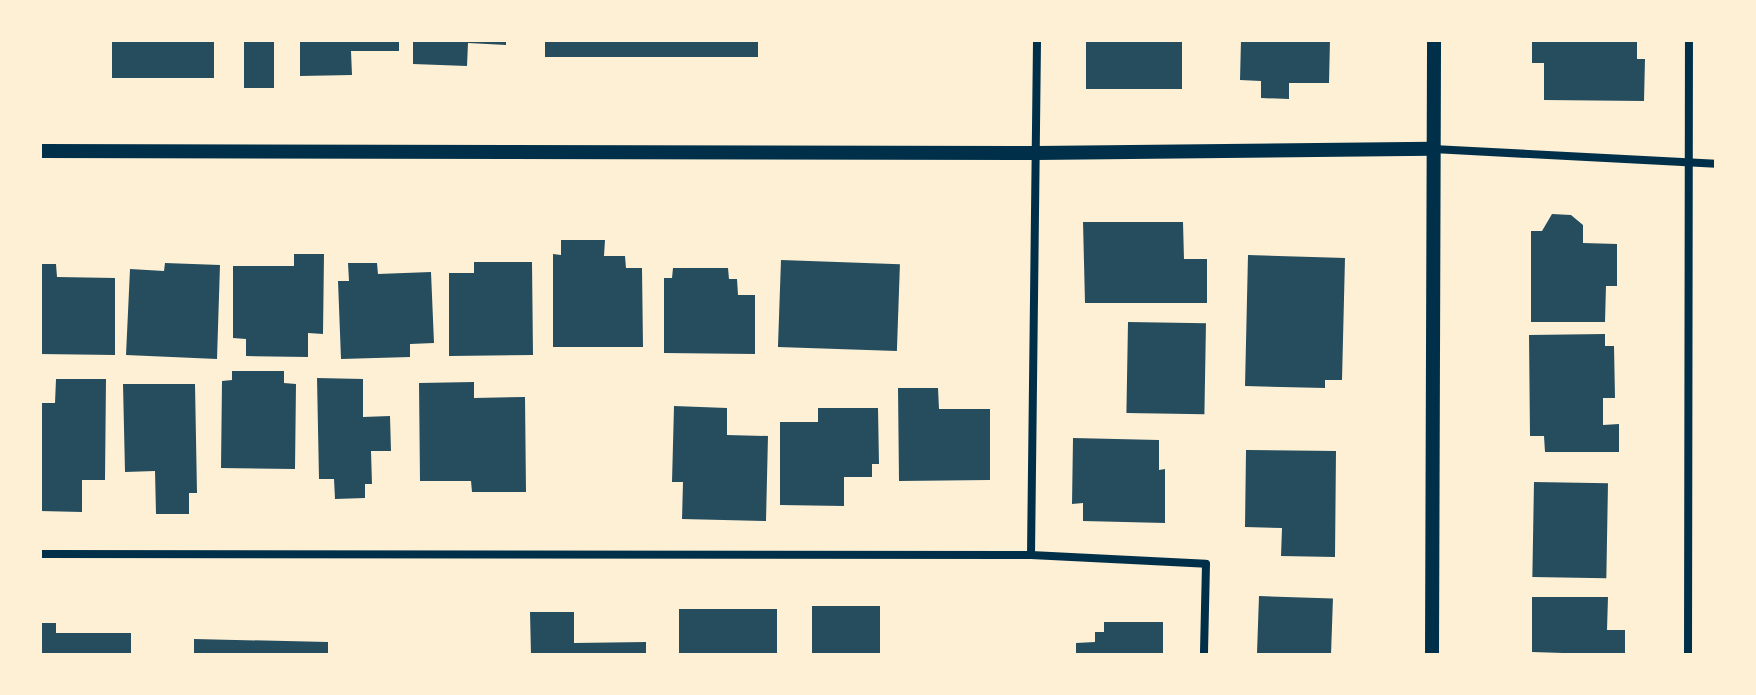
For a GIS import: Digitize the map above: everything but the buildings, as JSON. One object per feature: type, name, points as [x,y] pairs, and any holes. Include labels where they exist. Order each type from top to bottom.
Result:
[{"type":"street","points":[[1031,555],[1037,40]]},
{"type":"street","points":[[1432,655],[1434,40]]},
{"type":"street","points":[[1688,655],[1689,40]]},
{"type":"street","points":[[40,151],[1036,153],[1432,149],[1688,165],[1716,164]]},
{"type":"street","points":[[40,554],[1031,555],[1206,564],[1204,655]]}]
